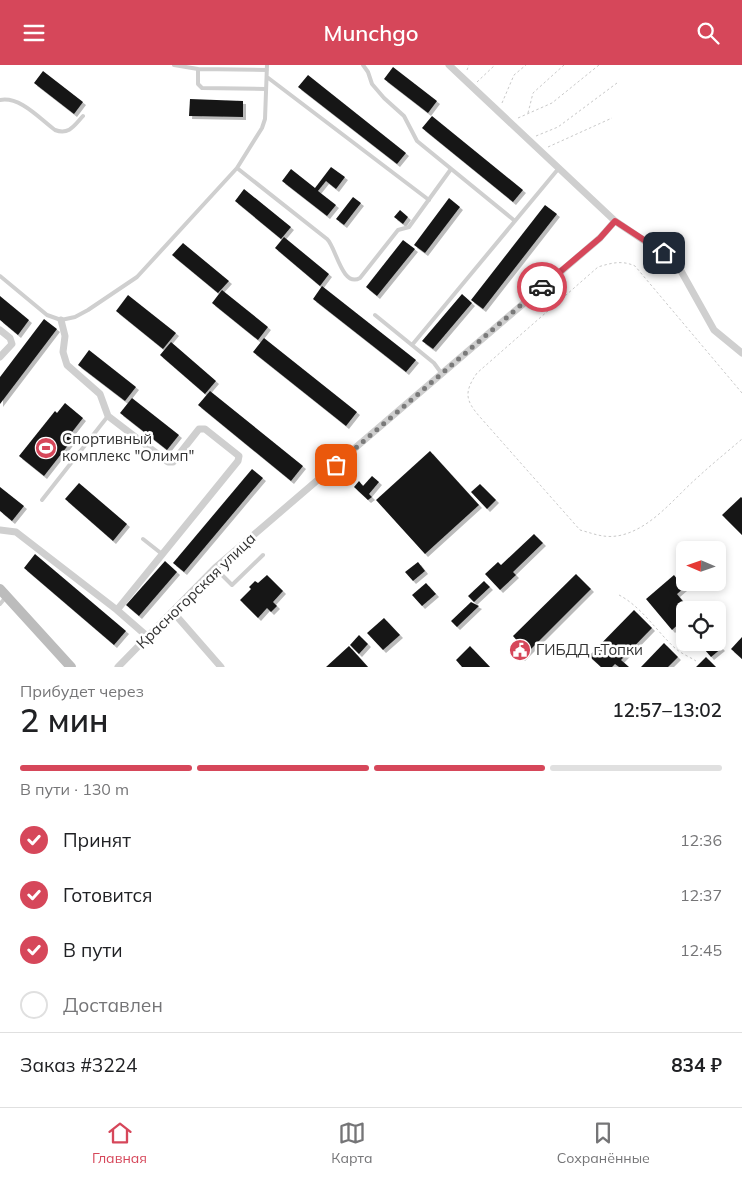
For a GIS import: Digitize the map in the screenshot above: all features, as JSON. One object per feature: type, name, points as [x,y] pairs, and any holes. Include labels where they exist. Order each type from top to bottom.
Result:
[{"type":"street","points":[[449,65],[615,221],[676,262],[714,330],[742,353]]},
{"type":"street","name":"Красногорская улица","points":[[118,667],[174,612],[215,568],[600,238],[615,221]]},
{"type":"street","points":[[61,320],[65,336],[63,352],[66,365],[100,394],[108,415],[168,462],[173,462],[199,429],[205,429],[239,456],[238,461],[117,610]]},
{"type":"street","points":[[0,330],[10,338],[12,344],[0,357]]},
{"type":"street","points":[[0,530],[16,532],[117,610],[148,637]]},
{"type":"street","points":[[2,596],[71,667]]},
{"type":"street","points":[[174,612],[221,667]]},
{"type":"lane","points":[[174,65],[198,69],[267,70]]},
{"type":"lane","points":[[0,277],[47,315],[61,320],[76,317],[88,311],[137,277],[237,168],[262,128],[265,119],[267,65]]},
{"type":"lane","points":[[363,65],[368,72],[372,84],[404,116],[415,139],[515,221]]},
{"type":"lane","points":[[198,69],[198,84],[202,88],[266,89]]},
{"type":"lane","points":[[266,77],[429,200]]},
{"type":"lane","points":[[0,100],[6,99],[17,102],[55,130],[61,132],[71,130],[83,116]]},
{"type":"lane","points":[[237,168],[330,242],[340,268],[357,280],[398,230],[409,227],[451,169]]},
{"type":"lane","points":[[412,345],[559,168]]},
{"type":"lane","points":[[376,315],[434,363],[442,374]]},
{"type":"lane","points":[[42,500],[108,415]]},
{"type":"lane","points":[[144,539],[162,554]]},
{"type":"lane","points":[[215,568],[232,585],[263,555]]},
{"type":"path","points":[[472,86],[496,65]]},
{"type":"path","points":[[498,111],[514,75],[526,65]]},
{"type":"path","points":[[528,114],[533,93],[564,65]]},
{"type":"path","points":[[510,122],[552,103],[600,65]]},
{"type":"path","points":[[528,139],[558,127],[617,83]]},
{"type":"path","points":[[541,151],[612,119]]},
{"type":"path","points":[[742,393],[635,265],[627,262],[611,263],[598,267],[477,373],[467,390],[468,400],[486,424],[580,530],[594,536],[611,537],[623,535],[640,527],[661,512],[698,476],[742,439]]},
{"type":"path","points":[[619,595],[626,598],[677,650],[696,661]]},
{"type":"building","points":[[393,67],[437,101],[428,113],[384,79]]},
{"type":"building","points":[[43,71],[83,102],[74,114],[34,83]]},
{"type":"building","points":[[308,75],[406,153],[397,164],[298,87]]},
{"type":"building","points":[[190,99],[243,101],[243,117],[189,116]]},
{"type":"building","points":[[432,116],[523,190],[513,202],[422,128]]},
{"type":"building","points":[[331,167],[345,177],[336,189],[326,181],[318,191],[336,205],[327,216],[282,181],[291,169],[315,188]]},
{"type":"building","points":[[244,189],[291,227],[281,239],[235,201]]},
{"type":"building","points":[[353,197],[361,203],[344,225],[336,219]]},
{"type":"building","points":[[449,198],[460,207],[425,253],[414,245]]},
{"type":"building","points":[[545,205],[557,214],[483,309],[471,300]]},
{"type":"building","points":[[400,210],[408,217],[403,224],[394,217]]},
{"type":"building","points":[[284,237],[329,274],[320,286],[275,248]]},
{"type":"building","points":[[403,240],[415,249],[377,296],[366,287]]},
{"type":"building","points":[[183,243],[229,281],[218,293],[172,255]]},
{"type":"building","points":[[322,286],[416,360],[406,372],[313,299]]},
{"type":"building","points":[[222,290],[268,327],[258,340],[212,303]]},
{"type":"building","points":[[462,294],[472,303],[433,349],[422,341]]},
{"type":"building","points":[[128,295],[176,333],[163,349],[116,311]]},
{"type":"building","points":[[0,296],[29,320],[18,335],[0,320]]},
{"type":"building","points":[[44,319],[57,329],[0,404],[0,377]]},
{"type":"building","points":[[264,338],[357,412],[346,426],[253,352]]},
{"type":"building","points":[[171,342],[216,381],[205,394],[160,355]]},
{"type":"building","points":[[89,350],[136,387],[125,401],[78,365]]},
{"type":"building","points":[[210,391],[303,466],[291,481],[198,405]]},
{"type":"building","points":[[132,398],[179,435],[167,450],[120,413]]},
{"type":"building","name":"Спортивный комплекс \"Олимп\"","points":[[65,403],[83,418],[69,436],[73,439],[44,476],[19,456],[55,411],[57,413]]},
{"type":"building","points":[[430,451],[479,505],[425,554],[376,500]]},
{"type":"building","points":[[252,469],[263,478],[184,572],[173,563]]},
{"type":"building","points":[[372,476],[379,482],[369,494],[372,497],[368,500],[354,487],[359,481],[363,486]]},
{"type":"building","points":[[79,483],[127,524],[113,541],[65,499]]},
{"type":"building","points":[[480,484],[496,500],[487,509],[471,492]]},
{"type":"building","points":[[0,487],[24,506],[12,521],[0,511]]},
{"type":"building","points":[[742,498],[742,535],[722,515]]},
{"type":"building","points":[[534,534],[543,543],[513,572],[516,575],[500,590],[485,574],[498,562],[501,565]]},
{"type":"building","points":[[35,554],[126,631],[114,645],[24,568]]},
{"type":"building","points":[[165,561],[177,572],[139,616],[126,605]]},
{"type":"building","points":[[418,562],[425,571],[413,581],[405,572]]},
{"type":"building","points":[[576,574],[591,589],[522,658],[513,649],[519,643],[513,636]]},
{"type":"building","points":[[267,575],[283,591],[273,602],[277,606],[271,612],[267,608],[258,618],[240,600],[251,589],[249,587],[255,581],[258,583]]},
{"type":"building","points":[[674,575],[676,578],[676,591],[680,591],[677,594],[683,601],[676,601],[676,626],[672,630],[646,599]]},
{"type":"building","points":[[484,581],[490,587],[474,602],[468,596]]},
{"type":"building","points":[[426,583],[436,594],[422,606],[412,595]]},
{"type":"building","points":[[471,602],[479,606],[457,627],[451,621]]},
{"type":"building","points":[[634,610],[652,628],[621,660],[629,667],[619,667],[615,664],[612,667],[601,667],[589,656]]},
{"type":"building","points":[[384,618],[400,635],[383,650],[367,633]]},
{"type":"building","points":[[359,635],[368,644],[359,654],[350,645]]},
{"type":"building","points":[[742,637],[742,659],[731,649]]},
{"type":"building","points":[[664,643],[678,657],[668,667],[641,667]]},
{"type":"building","points":[[349,646],[368,667],[326,667]]},
{"type":"building","points":[[470,646],[490,667],[462,667],[456,660]]},
{"type":"building","points":[[706,651],[718,651],[711,657]]},
{"type":"building","points":[[706,657],[716,667],[696,667]]},
{"type":"way so far","points":[[336,465],[542,287]]},
{"type":"place","name":"Спортивный комплекс \"Олимп\"","points":[[46,448]]},
{"type":"place","name":"ГИБДД г.Топки","points":[[520,650]]},
{"type":"route","points":[[542,287],[600,238],[615,221],[664,253]]}]
